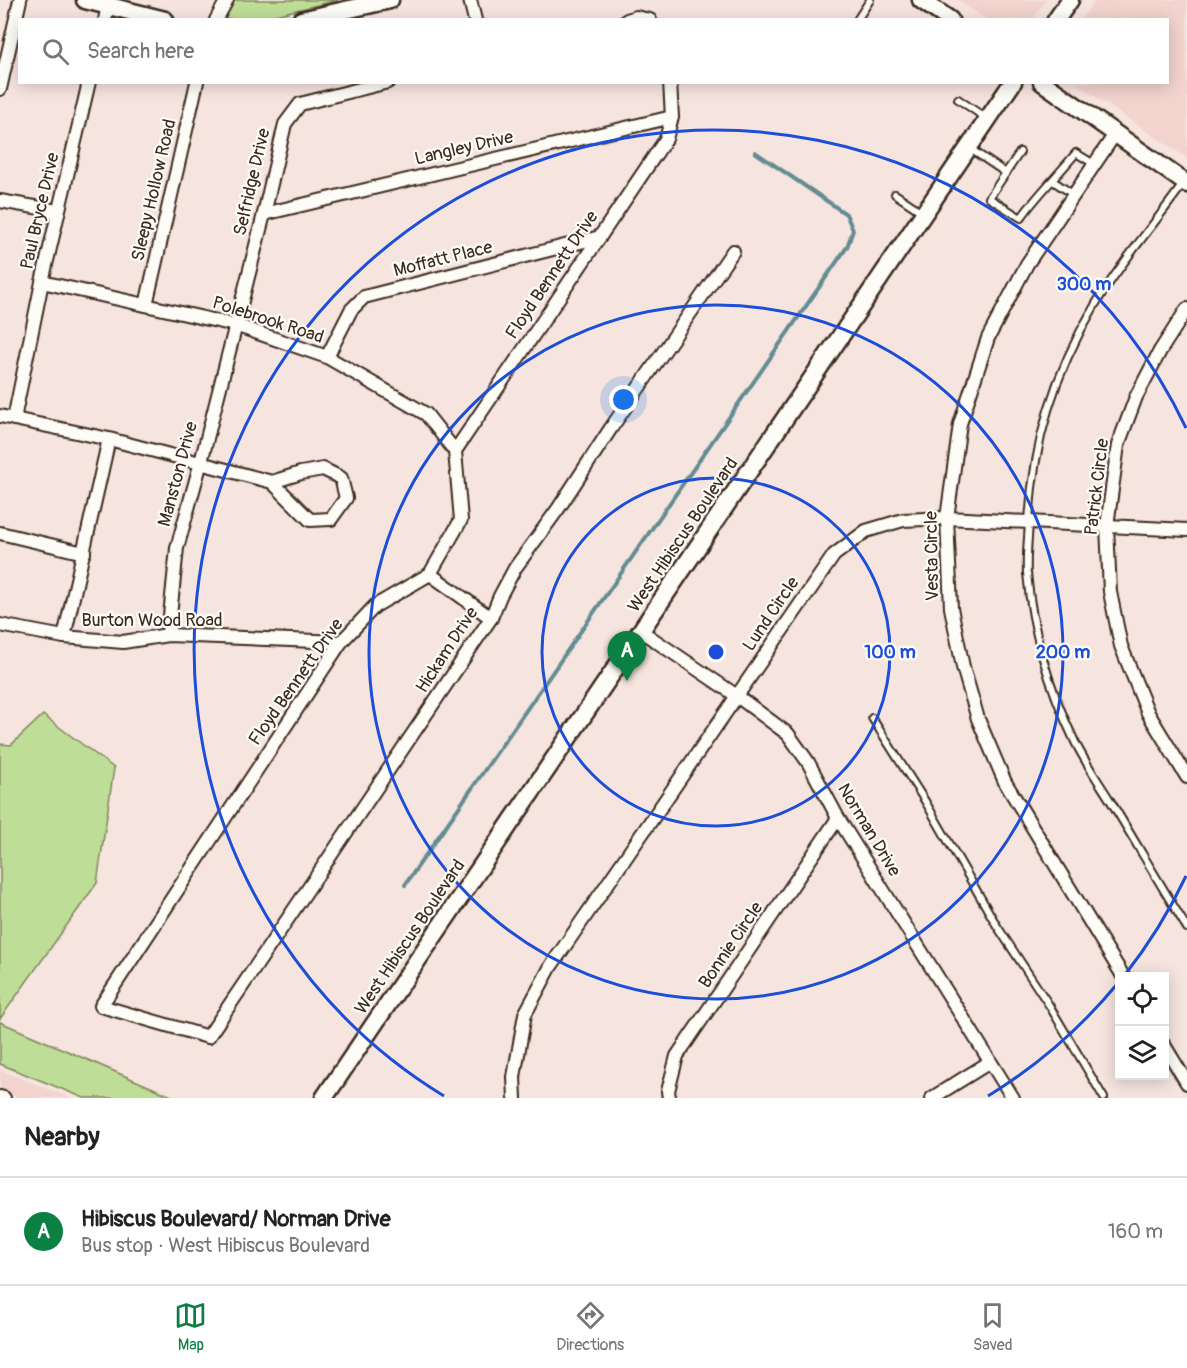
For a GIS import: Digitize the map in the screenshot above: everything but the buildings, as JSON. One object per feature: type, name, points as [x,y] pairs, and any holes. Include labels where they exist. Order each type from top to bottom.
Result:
[{"type":"street","points":[[0,89],[20,0]]},
{"type":"street","points":[[85,0],[107,8],[155,18]]},
{"type":"street","points":[[217,18],[226,0]]},
{"type":"street","points":[[311,18],[390,0]]},
{"type":"street","points":[[470,0],[474,18]]},
{"type":"street","points":[[1057,18],[1070,0]]},
{"type":"street","points":[[931,3],[948,18]]},
{"type":"street","name":"Paul Bryce Drive","points":[[14,419],[42,282],[89,84]]},
{"type":"street","name":"Sleepy Hollow Road","points":[[146,305],[197,84]]},
{"type":"street","name":"Selfridge Drive","points":[[236,325],[285,124],[300,104],[380,84]]},
{"type":"street","name":"Floyd Bennett Drive","points":[[101,1006],[341,642],[375,606],[430,574],[461,520],[455,451],[666,139],[672,117],[670,84]]},
{"type":"street","name":"West Hibiscus Boulevard","points":[[324,1098],[1011,84]]},
{"type":"street","points":[[1045,84],[1186,183]]},
{"type":"street","name":"Langley Drive","points":[[264,214],[672,117]]},
{"type":"street","name":"Vesta Circle","points":[[1115,134],[1027,264],[988,338],[960,424],[947,518],[951,608],[963,667],[978,719],[1005,782],[1121,972]]},
{"type":"street","points":[[0,201],[58,211]]},
{"type":"street","name":"Moffatt Place","points":[[327,357],[351,310],[364,297],[600,237]]},
{"type":"street","name":"Hickam Drive","points":[[101,1006],[208,1037],[491,618],[515,568],[558,509],[733,251]]},
{"type":"street","name":"Polebrook Road","points":[[42,282],[236,325],[327,357],[426,414],[455,451]]},
{"type":"street","name":"Patrick Circle","points":[[1187,309],[1155,360],[1136,397],[1118,445],[1107,526],[1110,592],[1121,646],[1148,712],[1187,777]]},
{"type":"street","name":"Manston Drive","points":[[168,635],[177,548],[236,325]]},
{"type":"street","points":[[0,416],[109,439],[272,482],[310,520],[331,519],[346,498],[341,478],[323,469],[272,482]]},
{"type":"street","points":[[64,637],[109,439]]},
{"type":"street","name":"Lund Circle","points":[[515,1098],[514,1077],[525,1014],[551,966],[834,555],[866,531],[903,520],[947,518],[1187,530]]},
{"type":"street","points":[[0,533],[84,553]]},
{"type":"street","points":[[430,574],[491,618]]},
{"type":"street","name":"Burton Wood Road","points":[[0,625],[64,637],[123,642],[168,635],[341,642]]},
{"type":"street","name":"Norman Drive","points":[[641,631],[737,696],[788,734],[808,762],[838,818],[1013,1098]]},
{"type":"street","name":"Bonnie Circle","points":[[669,1098],[668,1091],[677,1056],[838,818]]},
{"type":"street","points":[[1169,1054],[1187,1083]]},
{"type":"street","points":[[932,1098],[990,1062]]},
{"type":"lane","points":[[858,18],[870,0]]},
{"type":"lane","points":[[958,99],[987,120]]},
{"type":"lane","points":[[969,147],[1006,173]]},
{"type":"lane","points":[[1020,152],[989,198],[1021,218],[1034,199],[1053,181],[1076,153],[1094,165]]},
{"type":"lane","points":[[1053,181],[1074,195]]},
{"type":"lane","points":[[1186,183],[1115,273],[1089,316],[1053,393],[1040,438],[1030,496],[1026,548],[1033,616],[1044,661],[1058,702],[1082,756],[1187,928]]},
{"type":"lane","points":[[895,194],[924,213]]},
{"type":"lane","points":[[872,718],[925,801],[997,926],[1049,1005],[1104,1098]]},
{"type":"shaded area","points":[[958,0],[1046,0],[1034,18],[984,18]]},
{"type":"shaded area","points":[[1095,0],[1187,0],[1187,158],[1076,84],[1169,84],[1169,18],[1082,18]]},
{"type":"shaded area","points":[[0,1070],[70,1098],[20,1098],[0,1090]]},
{"type":"green space","points":[[234,0],[338,0],[263,18],[225,18]]},
{"type":"green space","points":[[43,715],[114,768],[97,883],[0,1019],[0,744],[11,745]]},
{"type":"green space","points":[[0,1022],[176,1098],[84,1098],[0,1064]]},
{"type":"waterway","points":[[405,885],[847,247],[853,230],[846,214],[755,152]]},
{"type":"place","name":"Hibiscus Boulevard/ Norman Drive","points":[[627,681]]}]
